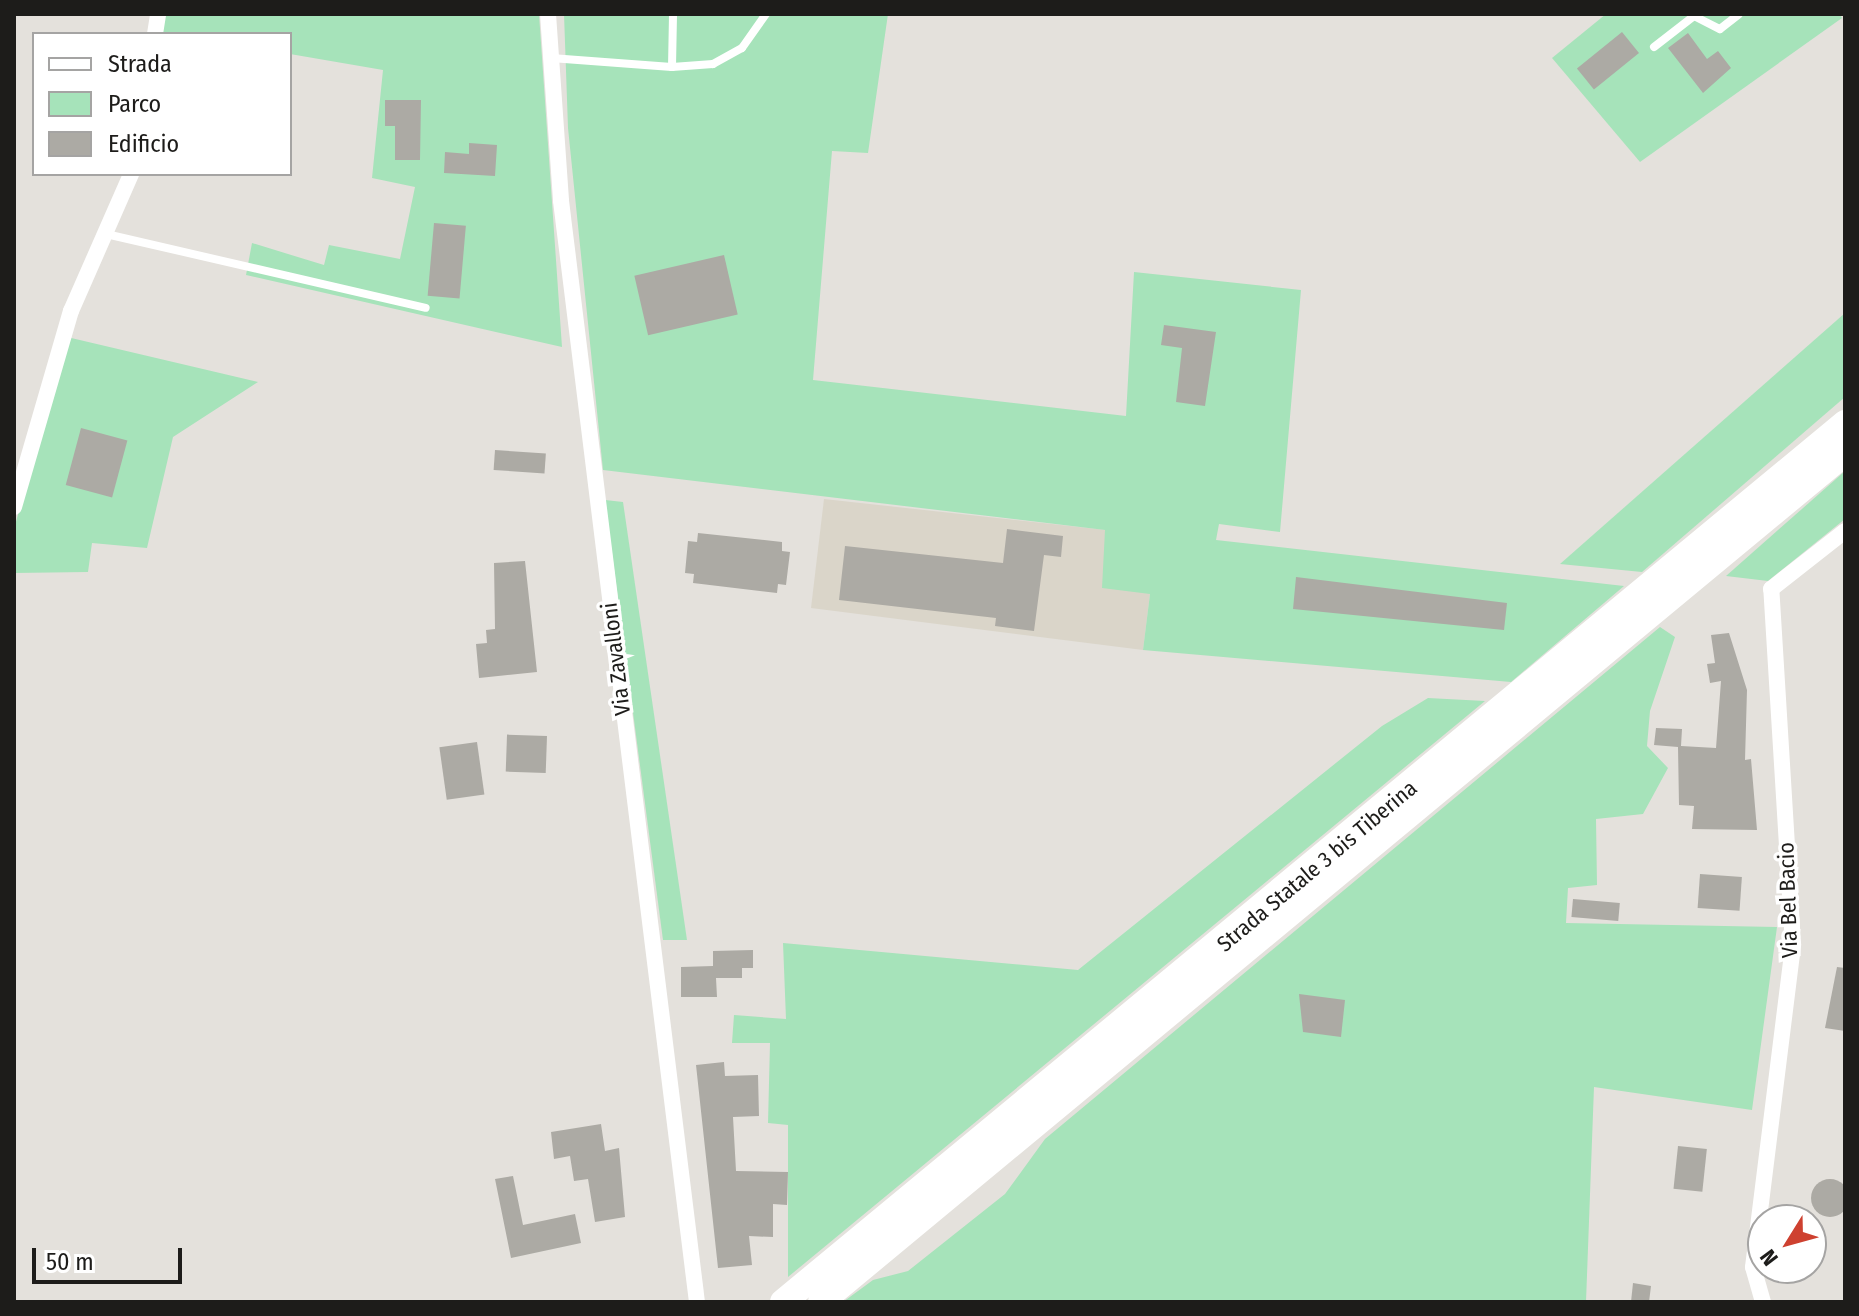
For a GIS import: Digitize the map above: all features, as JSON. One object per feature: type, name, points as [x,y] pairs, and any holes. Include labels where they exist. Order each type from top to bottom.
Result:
[{"type":"highway","name":"Strada Statale 3 bis Tiberina","points":[[1758,513],[1845,423]]},
{"type":"highway","name":"Strada Statale 3 bis Tiberina","points":[[821,1302],[1758,513],[1845,453]]},
{"type":"highway","name":"Strada Statale 3 bis Tiberina","points":[[783,1302],[1471,753]]},
{"type":"street","name":"Via Zavalloni","points":[[548,14],[565,232],[697,1302]]},
{"type":"street","points":[[14,507],[47,382],[130,176]]},
{"type":"street","name":"Via Bel Bacio","points":[[1763,1302],[1753,1267],[1793,944],[1771,589],[1845,531]]},
{"type":"lane","points":[[672,67],[673,14]]},
{"type":"lane","points":[[551,58],[672,67],[713,64],[732,54],[760,32],[766,14]]},
{"type":"lane","points":[[1654,47],[1694,16],[1720,29],[1739,14]]},
{"type":"lane","points":[[106,234],[426,308]]},
{"type":"shaded area","points":[[824,499],[1106,530],[1150,594],[1143,650],[811,608]]},
{"type":"green space","points":[[164,14],[539,14],[562,347],[246,275],[252,243],[324,265],[329,245],[400,259],[415,187],[372,178],[383,70],[292,54],[292,32],[160,32]]},
{"type":"green space","points":[[564,14],[888,14],[868,153],[832,151],[813,380],[1126,416],[1134,272],[1301,290],[1280,532],[1219,524],[1216,540],[1624,586],[1511,682],[1143,650],[1150,594],[1102,588],[1105,530],[603,470],[568,128]]},
{"type":"green space","points":[[1606,14],[1839,14],[1842,18],[1640,162],[1552,58]]},
{"type":"green space","points":[[1845,313],[1845,397],[1642,572],[1560,564]]},
{"type":"green space","points":[[67,337],[258,382],[173,437],[147,548],[92,543],[88,572],[14,573],[14,529]]},
{"type":"green space","points":[[1845,471],[1845,519],[1768,581],[1726,576]]},
{"type":"green space","points":[[605,500],[623,502],[687,940],[663,940]]},
{"type":"green space","points":[[1660,627],[1675,637],[1650,711],[1647,746],[1668,768],[1643,814],[1596,819],[1597,885],[1568,888],[1566,923],[1777,927],[1752,1110],[1594,1087],[1586,1302],[843,1302],[873,1280],[908,1271],[1005,1194],[1045,1139]]},
{"type":"green space","points":[[1428,698],[1485,701],[788,1277],[788,1125],[768,1123],[770,1043],[732,1043],[734,1015],[786,1019],[783,943],[1078,970],[1382,726]]},
{"type":"building","points":[[1622,32],[1639,53],[1594,89],[1577,69]]},
{"type":"building","points":[[1688,33],[1707,59],[1718,51],[1731,68],[1703,93],[1668,48]]},
{"type":"building","points":[[385,100],[421,100],[420,160],[395,160],[395,126],[385,126]]},
{"type":"building","points":[[469,143],[497,145],[495,176],[444,173],[445,152],[469,154]]},
{"type":"building","points":[[434,223],[466,226],[460,299],[428,296]]},
{"type":"building","points":[[724,255],[738,314],[648,335],[634,276]]},
{"type":"building","points":[[1164,325],[1216,332],[1205,406],[1176,402],[1182,348],[1161,345]]},
{"type":"building","points":[[81,428],[127,440],[112,497],[66,485]]},
{"type":"building","points":[[495,450],[546,454],[544,474],[494,470]]},
{"type":"building","points":[[1007,529],[1063,536],[1061,557],[1044,555],[1034,631],[995,626],[996,618],[839,600],[845,546],[1003,563]]},
{"type":"building","points":[[698,533],[782,542],[782,551],[790,552],[786,585],[778,584],[777,593],[693,583],[694,574],[685,573],[688,541],[697,542]]},
{"type":"building","points":[[525,561],[537,672],[479,678],[476,644],[487,643],[486,630],[495,629],[494,563]]},
{"type":"building","points":[[1296,577],[1507,603],[1504,630],[1293,609]]},
{"type":"building","points":[[1729,633],[1747,690],[1745,760],[1751,759],[1757,830],[1692,829],[1694,806],[1679,805],[1678,747],[1654,745],[1656,728],[1682,729],[1681,746],[1716,748],[1721,681],[1710,683],[1707,664],[1715,663],[1711,635]]},
{"type":"building","points":[[507,735],[547,736],[546,773],[506,772]]},
{"type":"building","points":[[477,742],[484,794],[447,800],[439,747]]},
{"type":"building","points":[[1700,874],[1742,877],[1740,911],[1698,908]]},
{"type":"building","points":[[1573,899],[1620,903],[1618,921],[1571,917]]},
{"type":"building","points":[[753,950],[753,968],[742,968],[742,978],[716,978],[717,997],[681,997],[681,967],[713,966],[713,951]]},
{"type":"building","points":[[1837,967],[1845,968],[1845,1031],[1825,1028]]},
{"type":"building","points":[[1299,994],[1345,1000],[1341,1037],[1303,1032]]},
{"type":"building","points":[[724,1062],[725,1076],[758,1075],[759,1116],[733,1117],[736,1171],[788,1172],[787,1205],[773,1204],[773,1237],[749,1236],[752,1265],[718,1268],[696,1065]]},
{"type":"building","points":[[601,1124],[605,1151],[619,1148],[625,1217],[595,1222],[588,1179],[574,1181],[570,1156],[554,1159],[551,1132]]},
{"type":"building","points":[[1678,1146],[1707,1149],[1702,1192],[1674,1189]]},
{"type":"building","points":[[513,1176],[523,1225],[575,1214],[581,1243],[511,1258],[495,1179]]},
{"type":"building","points":[[1830,1179],[1843,1185],[1847,1191],[1847,1205],[1843,1211],[1830,1217],[1827,1216],[1827,1204],[1813,1204],[1811,1198],[1817,1185]]},
{"type":"building","points":[[1633,1283],[1651,1286],[1649,1302],[1631,1302]]}]
